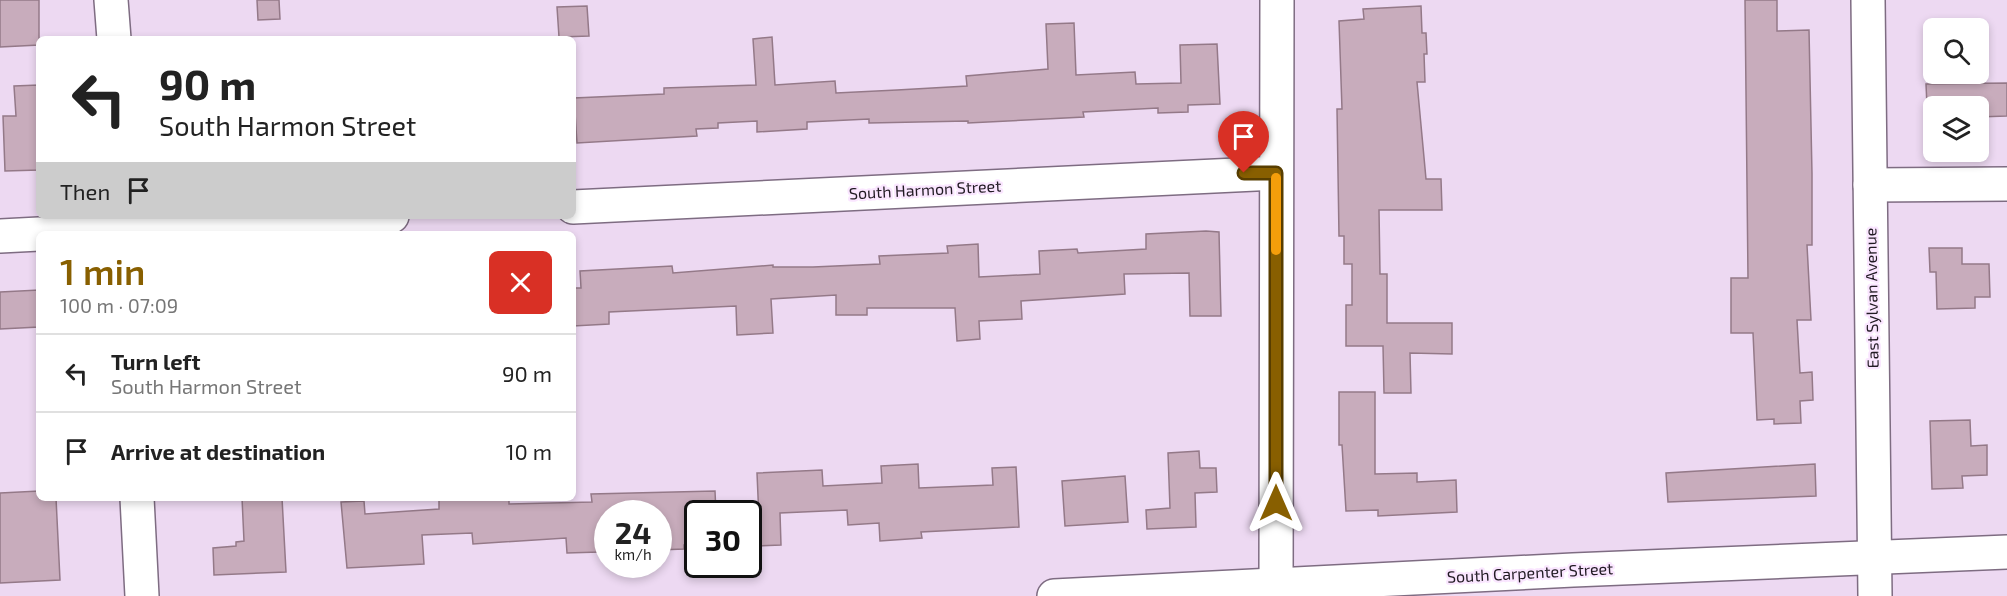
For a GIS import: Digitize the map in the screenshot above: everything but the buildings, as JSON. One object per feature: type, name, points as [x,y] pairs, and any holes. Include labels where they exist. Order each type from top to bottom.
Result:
[{"type":"street","points":[[111,0],[114,36]]},
{"type":"street","points":[[1276,590],[1277,0]]},
{"type":"street","name":"East Sylvan Avenue","points":[[1868,0],[1875,596]]},
{"type":"street","name":"South Harmon Street","points":[[576,207],[1276,173]]},
{"type":"street","points":[[1870,185],[2007,184]]},
{"type":"street","points":[[81,231],[124,227],[319,219]]},
{"type":"street","points":[[0,236],[36,234]]},
{"type":"street","points":[[137,501],[141,596]]},
{"type":"street","name":"South Carpenter Street","points":[[1054,596],[1276,590],[2007,552]]},
{"type":"slow traffic","points":[[1276,178],[1276,250]]},
{"type":"route","points":[[1244,173],[1276,173],[1276,503]]}]
